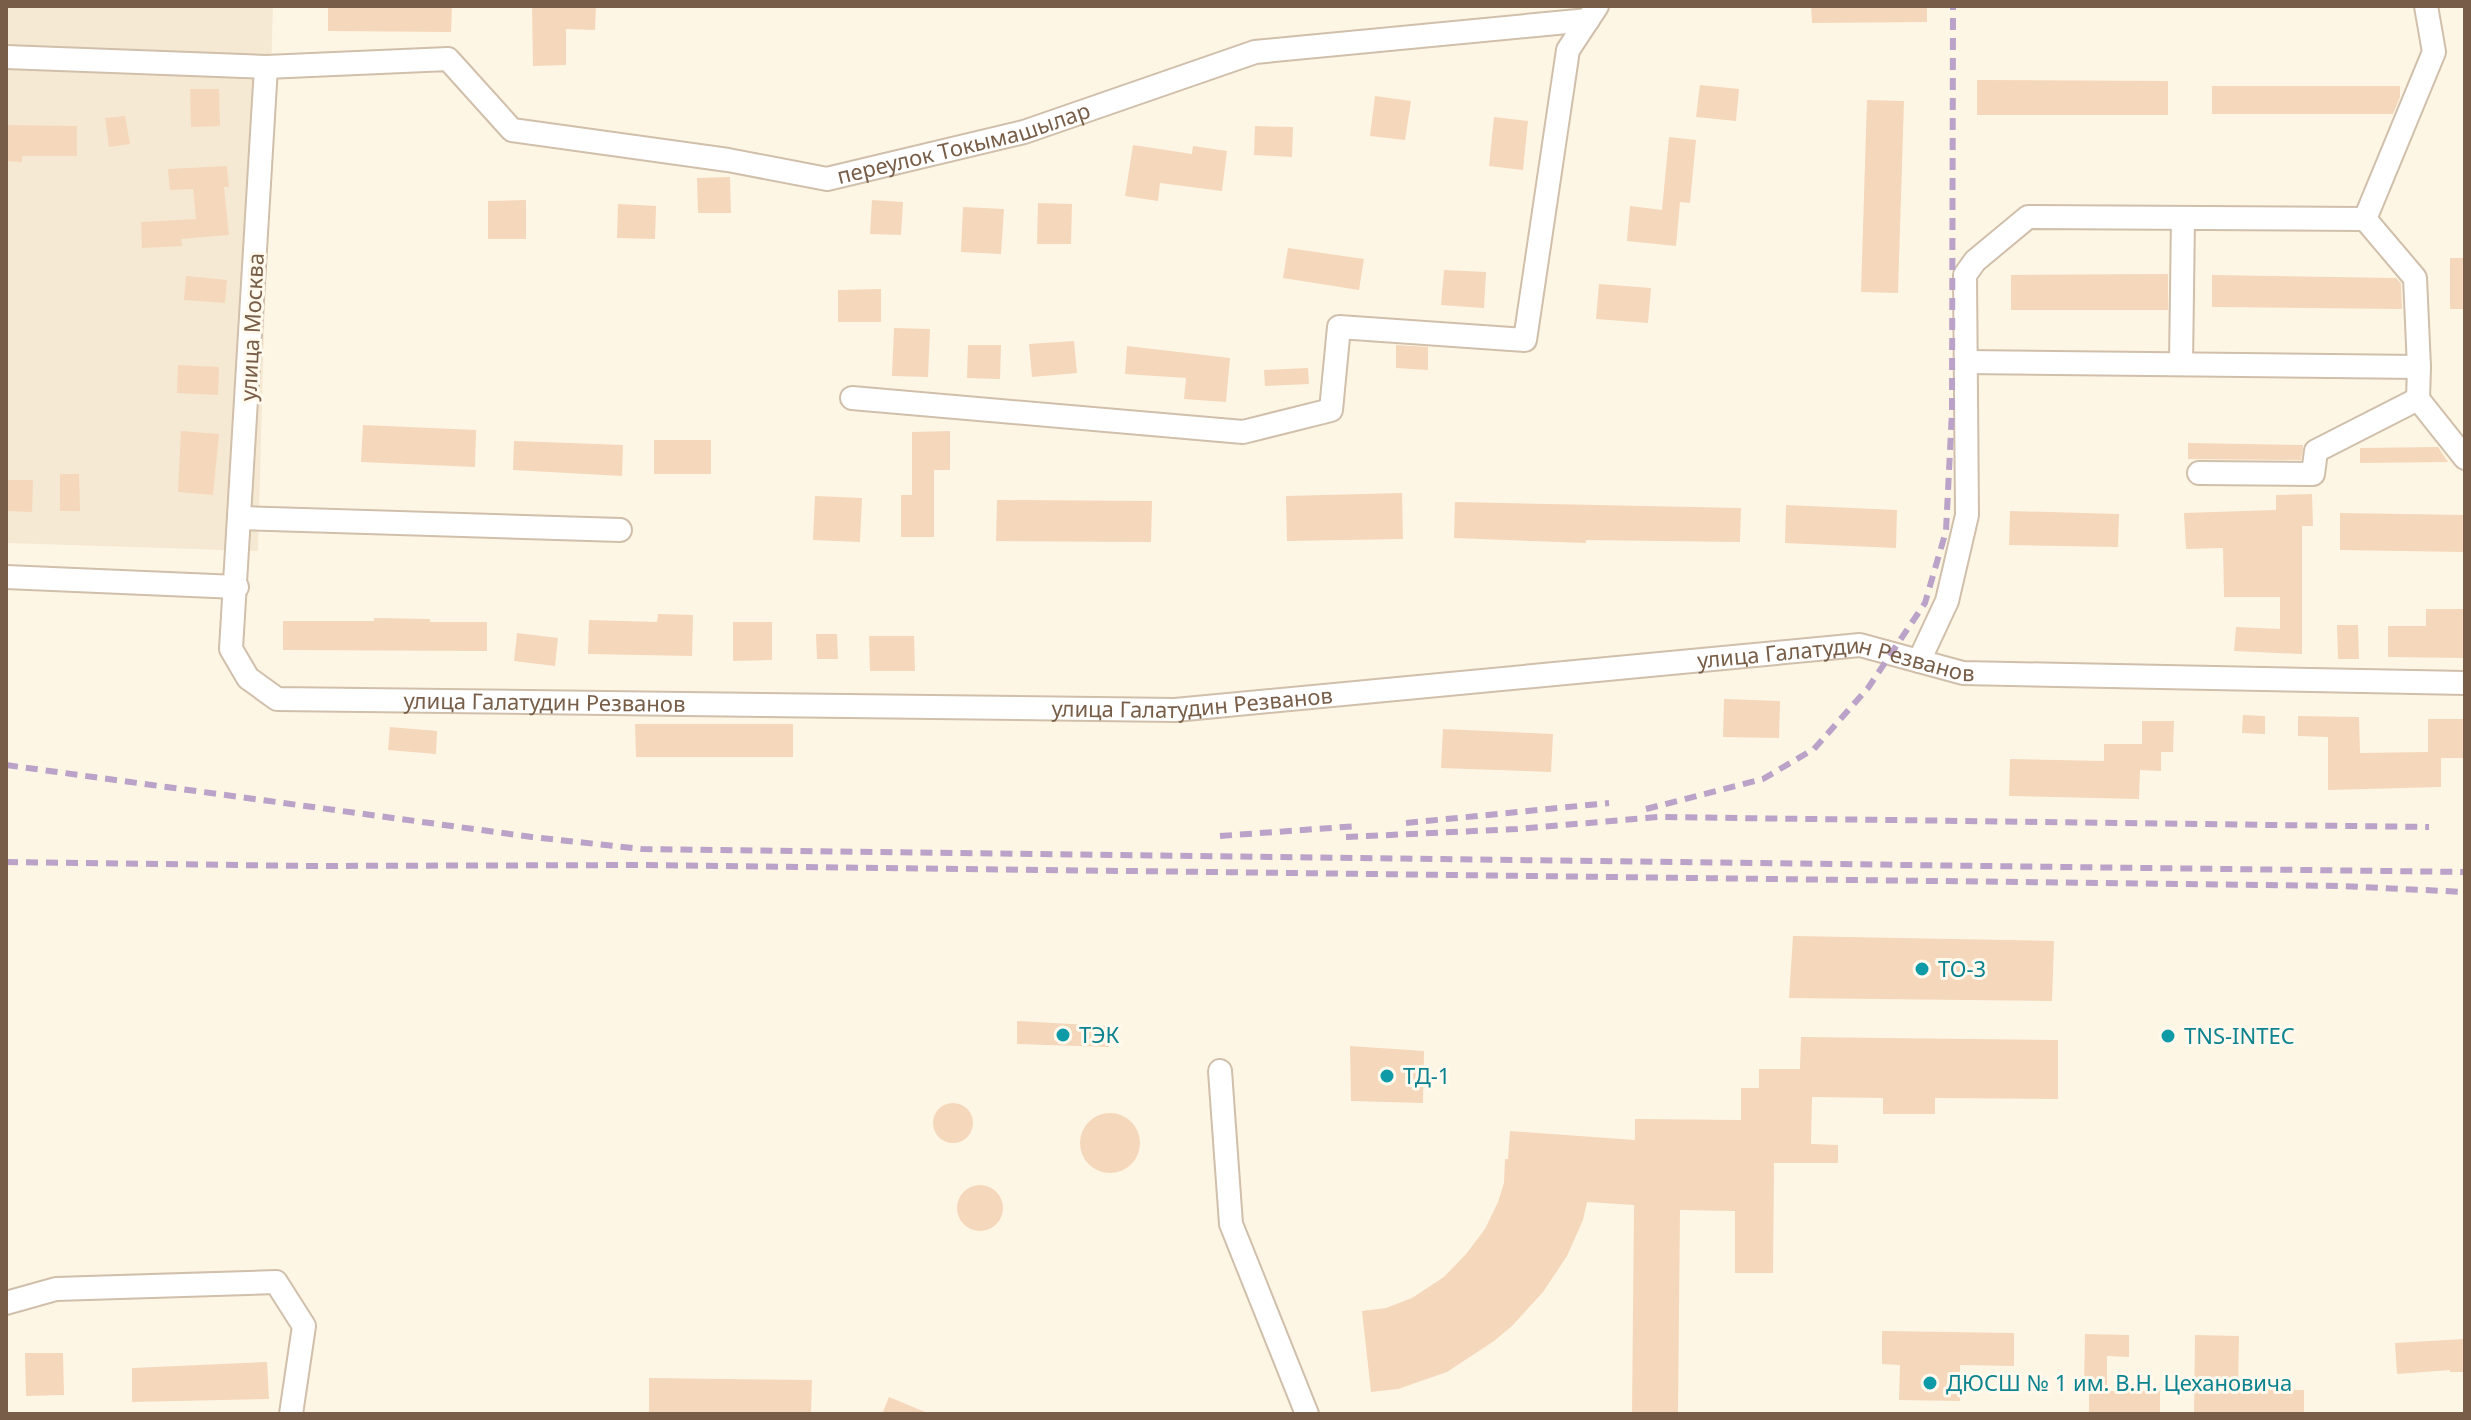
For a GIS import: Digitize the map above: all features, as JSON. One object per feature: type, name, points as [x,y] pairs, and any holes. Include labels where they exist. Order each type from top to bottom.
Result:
[{"type":"street","points":[[2365,219],[2434,52],[2426,6]]},
{"type":"street","points":[[852,398],[1243,432],[1331,410],[1339,327],[1525,340],[1568,50],[1592,13]]},
{"type":"street","name":"переулок Токымашылар","points":[[266,67],[448,59],[512,130],[728,160],[827,179],[1024,132],[1255,52],[1592,13]]},
{"type":"street","points":[[6,57],[266,67]]},
{"type":"street","name":"улица Москва","points":[[237,587],[266,67]]},
{"type":"street","points":[[1919,661],[1947,601],[1967,515],[1965,275],[1975,261],[2028,217],[2365,219],[2415,278],[2418,399],[2465,458]]},
{"type":"street","points":[[2181,364],[2183,218]]},
{"type":"street","points":[[1966,362],[2419,367]]},
{"type":"street","points":[[2199,473],[2313,474],[2316,451],[2418,399]]},
{"type":"street","points":[[241,518],[620,530]]},
{"type":"street","points":[[6,577],[237,587]]},
{"type":"street","name":"улица Галатудин Резванов","points":[[237,587],[231,649],[248,678],[277,699],[1175,710],[1860,645],[1963,673],[2465,683]]},
{"type":"street","points":[[1220,1071],[1231,1224],[1307,1414]]},
{"type":"street","points":[[6,1303],[56,1289],[276,1282],[304,1326],[291,1414]]},
{"type":"shaded area","points":[[6,6],[273,6],[258,551],[6,543]]},
{"type":"building","points":[[328,6],[452,6],[451,32],[328,31]]},
{"type":"building","points":[[532,6],[596,6],[595,30],[566,29],[566,65],[533,66]]},
{"type":"building","points":[[1811,6],[1927,6],[1927,22],[1812,23]]},
{"type":"building","points":[[1977,80],[2168,81],[2168,115],[1977,115]]},
{"type":"building","points":[[1700,85],[1739,89],[1736,121],[1696,117]]},
{"type":"building","points":[[2212,86],[2400,86],[2400,97],[2393,114],[2212,114]]},
{"type":"building","points":[[190,89],[219,89],[220,126],[191,127]]},
{"type":"building","points":[[1375,96],[1411,101],[1405,140],[1370,136]]},
{"type":"building","points":[[1867,100],[1904,101],[1898,293],[1861,292]]},
{"type":"building","points":[[125,116],[130,144],[109,147],[105,118]]},
{"type":"building","points":[[1494,117],[1528,121],[1523,170],[1489,166]]},
{"type":"building","points":[[6,125],[77,126],[77,156],[22,156],[22,162],[6,161]]},
{"type":"building","points":[[1255,126],[1293,127],[1292,157],[1254,155]]},
{"type":"building","points":[[1669,137],[1696,140],[1690,203],[1680,202],[1676,246],[1627,241],[1630,206],[1662,210]]},
{"type":"building","points":[[1133,145],[1192,154],[1193,146],[1227,151],[1222,191],[1160,183],[1158,201],[1125,196]]},
{"type":"building","points":[[227,166],[229,187],[224,187],[229,235],[181,239],[182,246],[142,248],[141,222],[196,219],[193,189],[170,190],[168,169]]},
{"type":"building","points":[[730,177],[731,213],[698,213],[697,178]]},
{"type":"building","points":[[526,200],[526,239],[488,239],[488,201]]},
{"type":"building","points":[[872,200],[903,202],[901,235],[870,234]]},
{"type":"building","points":[[1038,203],[1072,204],[1071,244],[1037,244]]},
{"type":"building","points":[[618,204],[656,206],[655,239],[617,238]]},
{"type":"building","points":[[963,207],[1004,209],[1001,254],[961,252]]},
{"type":"building","points":[[1288,248],[1364,259],[1359,290],[1283,278]]},
{"type":"building","points":[[2450,258],[2465,258],[2465,309],[2450,309]]},
{"type":"building","points":[[1444,270],[1486,272],[1484,308],[1441,305]]},
{"type":"building","points":[[2168,274],[2168,310],[2011,310],[2011,275]]},
{"type":"building","points":[[2212,275],[2396,278],[2401,283],[2402,309],[2212,307]]},
{"type":"building","points":[[186,276],[227,280],[225,303],[184,300]]},
{"type":"building","points":[[1599,284],[1651,288],[1648,323],[1596,319]]},
{"type":"building","points":[[881,289],[881,322],[838,322],[838,290]]},
{"type":"building","points":[[894,328],[930,329],[928,377],[892,376]]},
{"type":"building","points":[[1074,341],[1077,373],[1032,377],[1029,344]]},
{"type":"building","points":[[968,345],[1001,345],[1000,379],[967,378]]},
{"type":"building","points":[[1396,345],[1428,347],[1428,370],[1396,368]]},
{"type":"building","points":[[1127,346],[1230,358],[1226,402],[1184,399],[1186,378],[1125,374]]},
{"type":"building","points":[[178,365],[219,367],[218,395],[177,393]]},
{"type":"building","points":[[1308,368],[1309,384],[1265,386],[1264,370]]},
{"type":"building","points":[[363,425],[476,430],[475,467],[361,462]]},
{"type":"building","points":[[181,431],[219,434],[213,495],[178,492]]},
{"type":"building","points":[[950,431],[950,470],[934,470],[934,537],[901,537],[901,495],[912,495],[912,432]]},
{"type":"building","points":[[654,440],[711,440],[711,474],[654,474]]},
{"type":"building","points":[[514,441],[623,445],[622,476],[513,470]]},
{"type":"building","points":[[2188,443],[2303,445],[2303,448],[2301,460],[2188,459]]},
{"type":"building","points":[[2438,447],[2448,462],[2360,463],[2360,448]]},
{"type":"building","points":[[60,474],[79,474],[80,511],[60,511]]},
{"type":"building","points":[[6,480],[33,480],[32,512],[6,511]]},
{"type":"building","points":[[1402,493],[1403,539],[1287,541],[1286,496]]},
{"type":"building","points":[[2312,494],[2313,526],[2302,526],[2302,654],[2234,651],[2236,627],[2280,629],[2280,597],[2224,597],[2223,548],[2186,549],[2184,513],[2276,510],[2276,495]]},
{"type":"building","points":[[815,496],[862,498],[860,542],[813,540]]},
{"type":"building","points":[[997,500],[1152,501],[1151,542],[996,541]]},
{"type":"building","points":[[1455,502],[1741,508],[1740,542],[1586,540],[1586,543],[1454,538]]},
{"type":"building","points":[[1786,505],[1897,510],[1896,548],[1785,543]]},
{"type":"building","points":[[2010,511],[2119,514],[2118,547],[2009,545]]},
{"type":"building","points":[[2340,513],[2465,515],[2465,552],[2340,550]]},
{"type":"building","points":[[2426,609],[2465,609],[2465,658],[2388,657],[2388,626],[2426,626]]},
{"type":"building","points":[[658,614],[693,615],[692,656],[588,654],[589,620],[657,622]]},
{"type":"building","points":[[374,618],[487,622],[487,651],[283,650],[283,621],[374,621]]},
{"type":"building","points":[[733,622],[772,622],[772,660],[733,661]]},
{"type":"building","points":[[2337,625],[2358,625],[2359,659],[2338,659]]},
{"type":"building","points":[[517,633],[558,638],[555,666],[514,661]]},
{"type":"building","points":[[816,634],[837,634],[838,659],[817,659]]},
{"type":"building","points":[[869,636],[914,636],[915,671],[870,671]]},
{"type":"building","points":[[1724,699],[1780,701],[1779,738],[1723,737]]},
{"type":"building","points":[[2243,715],[2265,716],[2265,734],[2242,733]]},
{"type":"building","points":[[2298,716],[2359,717],[2360,753],[2428,752],[2428,719],[2463,719],[2463,758],[2441,758],[2441,787],[2328,790],[2328,737],[2298,736]]},
{"type":"building","points":[[2142,721],[2174,721],[2173,752],[2161,752],[2161,771],[2140,770],[2139,799],[2009,796],[2010,759],[2104,761],[2104,744],[2142,744]]},
{"type":"building","points":[[635,724],[793,724],[793,757],[636,757]]},
{"type":"building","points":[[390,727],[437,731],[436,754],[388,750]]},
{"type":"building","points":[[1443,729],[1553,734],[1551,772],[1441,768]]},
{"type":"building","name":"ТО-3","points":[[1793,936],[2054,941],[2052,1001],[1789,998]]},
{"type":"building","name":"ТЭК","points":[[1017,1021],[1109,1026],[1109,1047],[1017,1044]]},
{"type":"building","points":[[1801,1037],[2058,1040],[2058,1099],[1935,1098],[1935,1114],[1883,1114],[1883,1098],[1812,1097],[1811,1144],[1838,1145],[1838,1163],[1774,1163],[1773,1273],[1735,1273],[1735,1211],[1680,1210],[1678,1414],[1632,1414],[1634,1205],[1587,1202],[1583,1220],[1567,1256],[1543,1292],[1494,1341],[1447,1372],[1398,1389],[1371,1392],[1362,1311],[1386,1308],[1412,1298],[1444,1277],[1466,1254],[1485,1229],[1498,1202],[1504,1183],[1510,1131],[1635,1140],[1635,1119],[1741,1120],[1741,1088],[1759,1088],[1759,1069],[1800,1069]]},
{"type":"building","name":"ТД-1","points":[[1350,1046],[1424,1051],[1423,1103],[1351,1101]]},
{"type":"building","points":[[953,1103],[967,1109],[973,1123],[967,1137],[953,1143],[939,1137],[933,1123],[939,1109]]},
{"type":"building","points":[[1110,1113],[1121,1115],[1131,1122],[1138,1132],[1138,1154],[1131,1164],[1121,1171],[1110,1173],[1099,1171],[1089,1164],[1082,1154],[1080,1143],[1082,1132],[1089,1122],[1099,1115]]},
{"type":"building","points":[[980,1185],[996,1192],[1003,1208],[996,1224],[980,1231],[964,1224],[957,1208],[964,1192]]},
{"type":"building","name":"ДЮСШ № 1 им. В.Н. Цехановича","points":[[1882,1331],[2014,1333],[2014,1366],[1960,1365],[1960,1401],[1899,1400],[1900,1365],[1882,1364]]},
{"type":"building","points":[[2085,1334],[2129,1335],[2129,1357],[2107,1356],[2107,1391],[2160,1391],[2160,1414],[2089,1414],[2089,1384],[2084,1384]]},
{"type":"building","points":[[2195,1335],[2239,1336],[2238,1389],[2304,1390],[2304,1414],[2194,1414]]},
{"type":"building","points":[[2465,1339],[2465,1372],[2450,1370],[2397,1374],[2395,1343]]},
{"type":"building","points":[[25,1353],[63,1353],[64,1395],[26,1396]]},
{"type":"building","points":[[267,1362],[269,1399],[132,1402],[132,1368]]},
{"type":"building","points":[[649,1378],[812,1380],[811,1414],[649,1414]]},
{"type":"building","points":[[889,1397],[930,1414],[882,1414]]},
{"type":"railway","points":[[1646,809],[1763,779],[1814,749],[1868,688],[1925,603],[1946,531],[1952,411],[1953,6]]},
{"type":"railway","points":[[6,765],[532,837],[642,849],[2465,872]]},
{"type":"railway","points":[[1406,823],[1609,803]]},
{"type":"railway","points":[[1346,837],[1517,829],[1658,817],[2429,827]]},
{"type":"railway","points":[[1220,836],[1358,826]]},
{"type":"railway","points":[[6,862],[313,866],[643,865],[2340,886],[2465,892]]},
{"type":"place","name":"ТО-3","points":[[1922,969]]},
{"type":"place","name":"ТЭК","points":[[1063,1035]]},
{"type":"place","name":"TNS-INTEC","points":[[2168,1036]]},
{"type":"place","name":"ТД-1","points":[[1387,1076]]},
{"type":"place","name":"ДЮСШ № 1 им. В.Н. Цехановича","points":[[1930,1383]]}]
